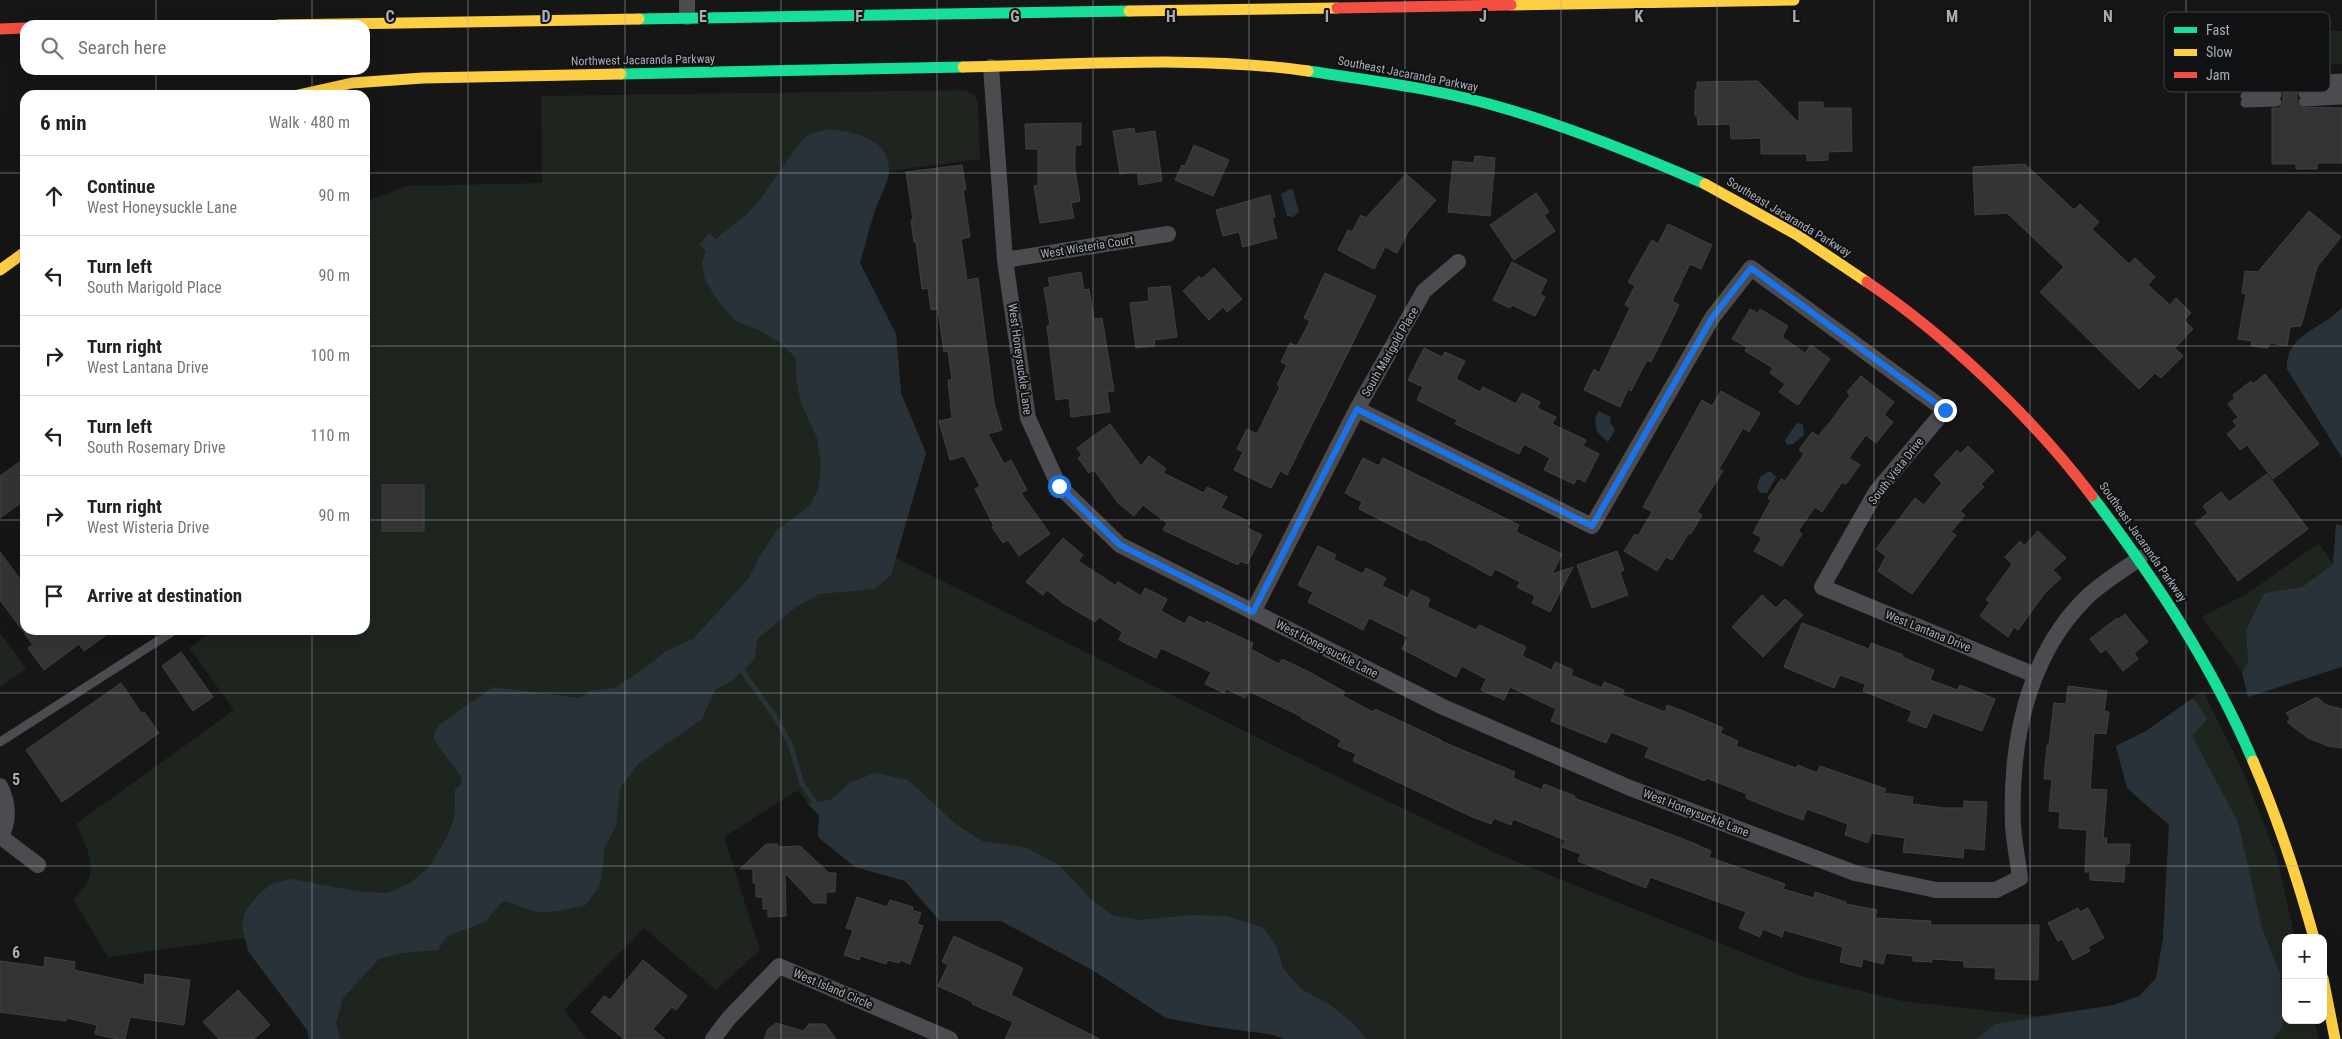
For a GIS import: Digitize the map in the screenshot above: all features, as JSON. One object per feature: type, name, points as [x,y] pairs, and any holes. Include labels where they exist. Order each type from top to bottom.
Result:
[{"type":"street","points":[[687,0],[687,18]]},
{"type":"street","points":[[370,23],[1360,4],[1794,0]]},
{"type":"street","points":[[0,29],[20,28]]},
{"type":"street","name":"Southeast Jacaranda Parkway","points":[[991,67],[1193,64],[1269,67],[1347,75],[1448,94],[1517,111],[1639,154],[1689,176],[1820,248],[1897,303],[1965,359],[2018,410],[2092,493],[2140,558],[2201,655],[2242,733],[2290,854],[2313,934]]},
{"type":"street","name":"Northwest Jacaranda Parkway","points":[[323,90],[352,84],[423,78],[991,67]]},
{"type":"street","name":"West Honeysuckle Lane","points":[[991,67],[1006,260],[1028,418],[1059,486],[1120,545],[1442,706],[1621,784],[1855,873],[1936,890],[1996,890],[2020,878],[2013,826],[2015,768],[2022,720],[2035,676]]},
{"type":"street","name":"West Wisteria Court","points":[[1006,260],[1168,234]]},
{"type":"street","points":[[0,270],[20,256]]},
{"type":"street","name":"South Marigold Place","points":[[1253,612],[1357,409],[1424,291],[1458,262]]},
{"type":"street","name":"South Vista Drive","points":[[1357,409],[1592,526],[1712,318],[1751,268],[1945,410],[1876,492],[1822,587]]},
{"type":"street","points":[[2035,676],[2047,649],[2074,611],[2104,584],[2140,558]]},
{"type":"street","name":"West Lantana Drive","points":[[1822,587],[2035,676]]},
{"type":"street","points":[[0,786],[7,801],[8,814],[5,829],[0,837],[38,865]]},
{"type":"street","name":"West Island Circle","points":[[713,1039],[729,1018],[779,966],[950,1039]]},
{"type":"street","points":[[2329,978],[2335,1039]]},
{"type":"lane","points":[[2245,92],[2277,95],[2245,92]]},
{"type":"lane","points":[[2303,94],[2312,92]]},
{"type":"lane","points":[[2303,94],[2342,93]]},
{"type":"lane","points":[[2303,94],[2342,100]]},
{"type":"lane","points":[[0,742],[167,635]]},
{"type":"shaded area","points":[[2330,31],[2342,31],[2342,64],[2330,64]]},
{"type":"shaded area","points":[[966,90],[975,95],[978,104],[980,159],[889,171],[860,263],[896,334],[901,393],[926,453],[896,558],[1321,769],[1500,855],[1804,977],[1902,1001],[2037,1016],[2114,1005],[2139,997],[2156,978],[2163,939],[2169,825],[2127,788],[2116,746],[2146,731],[2203,691],[2246,778],[2277,858],[2294,934],[2282,934],[2282,1024],[2315,1024],[2319,1039],[1285,1039],[1269,1034],[1166,1018],[1094,971],[1001,921],[940,921],[905,881],[855,867],[818,837],[819,815],[798,790],[724,837],[760,950],[716,990],[644,928],[564,1010],[586,1039],[309,1039],[307,1030],[248,951],[245,938],[108,957],[73,899],[88,881],[91,864],[86,845],[76,824],[234,710],[189,648],[206,635],[370,635],[370,200],[407,186],[542,183],[541,96]]},
{"type":"shaded area","points":[[828,129],[848,132],[868,138],[876,143],[883,150],[889,170],[886,185],[873,217],[860,263],[896,334],[901,393],[926,453],[891,575],[875,589],[819,594],[796,607],[757,639],[755,659],[733,680],[715,690],[702,719],[638,764],[620,788],[616,826],[605,847],[600,885],[586,905],[558,911],[537,912],[503,901],[485,922],[447,936],[438,950],[403,953],[379,959],[343,998],[336,1023],[340,1039],[309,1039],[307,1030],[248,951],[242,926],[245,911],[261,892],[273,883],[291,879],[363,892],[388,893],[410,883],[429,867],[449,833],[455,814],[455,789],[460,785],[462,778],[434,740],[434,734],[439,725],[493,687],[579,698],[589,691],[615,688],[653,662],[664,652],[693,639],[748,579],[777,530],[810,505],[818,490],[821,465],[817,438],[801,403],[796,378],[796,358],[779,342],[759,330],[737,322],[720,304],[705,280],[702,262],[706,251],[699,245],[709,233],[716,239],[748,213],[760,200],[800,142],[808,135]]},
{"type":"shaded area","points":[[1291,189],[1293,190],[1299,212],[1293,217],[1287,216],[1281,194]]},
{"type":"shaded area","points":[[2342,307],[2342,458],[2287,369],[2288,357],[2292,347],[2299,339]]},
{"type":"shaded area","points":[[1599,411],[1611,417],[1610,422],[1615,430],[1608,442],[1597,432],[1595,418]]},
{"type":"shaded area","points":[[1796,424],[1803,425],[1804,435],[1793,444],[1787,445],[1785,440]]},
{"type":"shaded area","points":[[1770,471],[1776,477],[1767,493],[1760,493],[1757,487],[1760,477]]},
{"type":"shaded area","points":[[2336,524],[2342,526],[2342,667],[2248,697],[2242,672],[2248,662],[2246,630],[2264,593],[2302,587],[2333,564]]},
{"type":"shaded area","points":[[2319,543],[2333,564],[2302,587],[2264,593],[2246,630],[2248,662],[2242,672],[2202,617],[2248,593]]},
{"type":"shaded area","points":[[0,633],[26,669],[0,687]]},
{"type":"shaded area","points":[[2193,698],[2207,719],[2192,736],[2238,822],[2262,928],[2280,973],[2283,1026],[2273,1039],[1976,1039],[1995,1024],[2114,1005],[2139,996],[2156,978],[2163,939],[2169,825],[2127,788],[2116,746],[2146,731]]},
{"type":"shaded area","points":[[875,773],[908,780],[956,824],[982,841],[1027,848],[1059,865],[1091,899],[1112,915],[1140,920],[1191,915],[1227,916],[1264,928],[1277,948],[1283,968],[1301,989],[1329,1004],[1354,1024],[1367,1039],[1285,1039],[1269,1034],[1166,1018],[1094,971],[1001,921],[940,921],[905,881],[855,867],[818,837],[819,815],[808,804],[832,799],[849,783]]},
{"type":"building","points":[[1758,81],[1799,123],[1799,102],[1823,102],[1823,108],[1851,108],[1852,151],[1828,152],[1828,160],[1807,161],[1807,154],[1761,154],[1761,138],[1731,139],[1730,124],[1698,125],[1697,116],[1695,116],[1695,90],[1697,90],[1697,82]]},
{"type":"building","points":[[2283,92],[2297,92],[2297,103],[2300,107],[2342,108],[2342,163],[2317,163],[2317,169],[2296,169],[2296,164],[2272,164],[2272,108],[2280,108],[2283,102]]},
{"type":"building","points":[[1081,123],[1081,145],[1075,145],[1075,170],[1080,201],[1071,203],[1074,218],[1040,223],[1034,186],[1038,185],[1038,149],[1026,149],[1025,124]]},
{"type":"building","points":[[1134,128],[1135,134],[1155,131],[1162,181],[1139,185],[1137,172],[1120,174],[1113,131]]},
{"type":"building","points":[[1194,145],[1229,160],[1213,196],[1175,180],[1182,165],[1185,166]]},
{"type":"building","points":[[1475,156],[1495,158],[1490,216],[1448,212],[1453,161],[1474,163]]},
{"type":"building","points":[[2025,164],[2074,210],[2080,204],[2099,222],[2092,229],[2129,264],[2135,258],[2155,277],[2148,285],[2170,305],[2176,298],[2191,313],[2184,320],[2193,329],[2175,348],[2183,356],[2161,378],[2155,373],[2139,389],[2040,292],[2064,267],[2007,213],[1975,215],[1973,167]]},
{"type":"building","points":[[962,165],[966,190],[963,190],[970,237],[961,239],[967,280],[978,278],[994,403],[1002,430],[988,434],[1004,464],[1011,460],[1027,490],[1021,493],[1050,534],[1019,556],[1008,540],[1003,543],[992,527],[994,526],[975,489],[980,486],[964,456],[950,460],[939,421],[952,418],[948,380],[952,380],[948,351],[944,352],[938,309],[931,310],[928,288],[922,289],[916,242],[914,242],[911,220],[913,220],[906,172]]},
{"type":"building","points":[[1406,174],[1436,200],[1409,230],[1397,253],[1385,247],[1374,269],[1338,250],[1348,230],[1352,232],[1361,215],[1366,218]]},
{"type":"building","points":[[1536,193],[1549,212],[1544,215],[1555,231],[1514,260],[1490,225]]},
{"type":"building","points":[[1270,195],[1275,217],[1272,218],[1277,238],[1243,247],[1239,232],[1223,236],[1216,210]]},
{"type":"building","points":[[2309,211],[2341,237],[2317,267],[2301,326],[2290,327],[2287,346],[2270,343],[2268,348],[2251,346],[2252,341],[2238,339],[2246,294],[2242,293],[2245,271],[2258,272]]},
{"type":"building","points":[[1668,224],[1712,245],[1701,269],[1690,264],[1672,301],[1679,305],[1666,332],[1651,362],[1647,360],[1631,391],[1628,389],[1620,407],[1584,390],[1594,369],[1599,373],[1630,308],[1625,305],[1635,286],[1628,282],[1652,240],[1658,244]]},
{"type":"building","points":[[1512,262],[1547,280],[1540,294],[1545,297],[1535,316],[1512,305],[1510,308],[1493,300]]},
{"type":"building","points":[[1214,268],[1242,299],[1227,312],[1223,307],[1209,320],[1183,291],[1199,276],[1201,279]]},
{"type":"building","points":[[1081,272],[1084,290],[1089,289],[1094,319],[1102,318],[1114,391],[1107,392],[1110,412],[1071,417],[1069,398],[1056,400],[1047,326],[1050,325],[1044,288],[1050,287],[1048,278]]},
{"type":"building","points":[[1325,273],[1376,296],[1287,475],[1280,471],[1271,488],[1234,470],[1243,452],[1237,449],[1247,429],[1257,434],[1280,387],[1277,385],[1287,365],[1281,362],[1290,343],[1297,346],[1310,321],[1304,318]]},
{"type":"building","points":[[1170,286],[1177,337],[1154,340],[1155,346],[1136,348],[1130,303],[1149,301],[1148,288]]},
{"type":"building","points":[[1750,309],[1758,313],[1760,309],[1788,326],[1782,337],[1805,353],[1811,345],[1830,359],[1798,405],[1779,392],[1785,384],[1770,373],[1773,368],[1745,351],[1747,347],[1732,339]]},
{"type":"building","points":[[1424,348],[1442,357],[1445,352],[1465,361],[1456,379],[1480,392],[1483,387],[1516,404],[1522,393],[1540,402],[1537,408],[1556,417],[1552,424],[1586,440],[1583,446],[1599,454],[1585,482],[1577,478],[1574,484],[1544,470],[1550,458],[1524,444],[1519,454],[1455,424],[1457,420],[1417,400],[1423,387],[1408,380]]},
{"type":"building","points":[[2265,374],[2319,444],[2273,479],[2247,445],[2240,450],[2227,434],[2237,426],[2233,421],[2238,417],[2228,404],[2235,398],[2233,395],[2251,381],[2253,384]]},
{"type":"building","points":[[1861,376],[1894,402],[1884,415],[1893,422],[1876,443],[1866,435],[1849,458],[1860,465],[1846,484],[1842,482],[1822,512],[1815,507],[1798,531],[1802,534],[1782,566],[1754,551],[1762,538],[1753,533],[1771,500],[1768,498],[1781,479],[1785,481],[1804,454],[1799,450],[1812,432],[1818,436],[1830,422],[1850,395],[1847,392]]},
{"type":"building","points":[[1721,391],[1760,413],[1749,432],[1743,428],[1719,469],[1723,471],[1697,512],[1702,515],[1691,534],[1689,533],[1672,560],[1666,557],[1657,571],[1624,551],[1635,534],[1638,536],[1652,512],[1643,507],[1702,400],[1712,406]]},
{"type":"building","points":[[1110,424],[1141,466],[1149,456],[1166,469],[1163,473],[1204,493],[1207,487],[1227,497],[1221,508],[1250,522],[1247,528],[1262,535],[1247,564],[1240,561],[1238,565],[1163,530],[1167,523],[1143,505],[1134,516],[1118,503],[1094,470],[1089,473],[1078,458],[1082,455],[1077,448]]},
{"type":"building","points":[[1968,446],[1994,471],[1981,484],[1984,487],[1960,511],[1965,515],[1951,532],[1956,535],[1912,594],[1878,571],[1886,556],[1876,549],[1915,498],[1924,505],[1942,483],[1934,475],[1957,450],[1960,454]]},
{"type":"building","points":[[1363,458],[1379,466],[1383,458],[1519,525],[1516,532],[1562,554],[1552,574],[1573,567],[1550,612],[1532,603],[1535,596],[1517,587],[1520,582],[1495,569],[1491,576],[1423,539],[1422,541],[1359,509],[1362,502],[1345,493]]},
{"type":"building","points":[[20,462],[20,504],[0,518],[0,476]]},
{"type":"building","points":[[2267,474],[2308,529],[2238,581],[2195,523],[2208,513],[2203,506],[2221,492],[2229,502]]},
{"type":"building","points":[[382,485],[424,485],[424,531],[382,531]]},
{"type":"building","points":[[2038,531],[2066,558],[2053,570],[2061,578],[2045,593],[2018,630],[2014,627],[2008,637],[1980,616],[1990,602],[1986,600],[2012,564],[2005,557],[2020,541],[2024,546]]},
{"type":"building","points":[[1063,538],[1083,555],[1078,561],[1115,585],[1118,582],[1141,596],[1145,588],[1167,599],[1161,611],[1185,624],[1189,616],[1205,624],[1206,621],[1253,643],[1251,649],[1279,664],[1282,659],[1311,673],[1345,692],[1343,696],[1373,712],[1375,709],[1441,741],[1515,772],[1513,778],[1542,790],[1544,784],[1575,796],[1574,798],[1691,842],[1711,851],[1709,857],[1785,884],[1783,889],[1814,898],[1815,892],[1846,902],[1846,904],[1877,910],[1875,918],[1931,921],[1930,925],[2039,925],[2038,980],[1995,979],[1996,968],[1964,967],[1964,961],[1932,959],[1932,962],[1913,961],[1913,956],[1886,953],[1883,964],[1863,959],[1861,967],[1840,962],[1843,947],[1784,930],[1782,937],[1763,929],[1760,937],[1739,928],[1746,912],[1650,877],[1646,888],[1623,879],[1578,861],[1581,854],[1562,847],[1565,840],[1513,819],[1511,825],[1494,818],[1491,824],[1470,816],[1353,761],[1356,754],[1338,746],[1341,740],[1302,717],[1249,691],[1245,698],[1226,689],[1224,693],[1205,684],[1211,672],[1161,648],[1156,658],[1119,640],[1122,632],[1099,617],[1095,622],[1063,603],[1047,590],[1043,595],[1026,582]]},
{"type":"building","points":[[1318,546],[1336,555],[1333,559],[1363,574],[1366,568],[1386,578],[1382,586],[1408,598],[1411,590],[1430,599],[1427,607],[1476,630],[1479,625],[1526,647],[1522,656],[1552,670],[1555,662],[1573,670],[1571,675],[1602,688],[1604,682],[1624,690],[1622,695],[1665,712],[1667,705],[1686,712],[1723,728],[1720,733],[1738,741],[1736,746],[1796,768],[1798,765],[1817,773],[1820,766],[1886,789],[1884,793],[1913,797],[1912,804],[1944,808],[1964,808],[1964,801],[1987,802],[1984,850],[1964,848],[1963,858],[1903,852],[1905,838],[1871,833],[1868,843],[1845,835],[1848,824],[1807,809],[1803,820],[1765,806],[1746,798],[1747,794],[1706,778],[1705,781],[1645,757],[1649,747],[1611,732],[1606,743],[1551,721],[1556,709],[1510,687],[1504,700],[1481,690],[1486,679],[1462,666],[1456,677],[1402,649],[1408,637],[1369,618],[1363,630],[1308,602],[1313,592],[1298,585]]},
{"type":"building","points":[[1617,551],[1624,570],[1620,572],[1628,595],[1592,608],[1577,565]]},
{"type":"building","points":[[0,552],[20,579],[20,627],[0,600]]},
{"type":"building","points":[[1762,595],[1776,608],[1785,599],[1803,615],[1763,657],[1732,627]]},
{"type":"building","points":[[2125,614],[2148,642],[2134,653],[2138,659],[2123,671],[2106,649],[2101,653],[2090,639]]},
{"type":"building","points":[[1802,623],[1869,649],[1871,643],[1903,655],[1902,657],[1934,670],[1930,680],[1958,690],[1960,685],[1995,699],[1982,731],[1933,713],[1926,728],[1908,721],[1912,711],[1863,691],[1865,684],[1840,675],[1834,688],[1784,667]]},
{"type":"building","points":[[26,635],[106,635],[84,651],[79,644],[44,670],[28,648],[33,645]]},
{"type":"building","points":[[181,652],[213,697],[193,711],[162,666]]},
{"type":"building","points":[[121,683],[142,714],[144,712],[159,733],[62,802],[26,750]]},
{"type":"building","points":[[2068,686],[2107,691],[2104,711],[2109,712],[2106,734],[2094,733],[2090,789],[2107,790],[2103,838],[2107,838],[2106,844],[2130,844],[2129,864],[2125,864],[2124,882],[2090,880],[2090,872],[2085,872],[2087,830],[2059,828],[2060,812],[2049,811],[2052,779],[2044,779],[2047,745],[2049,745],[2054,703],[2066,704]]},
{"type":"building","points":[[2317,697],[2326,705],[2342,709],[2342,748],[2328,746],[2308,738],[2287,722],[2290,718],[2286,713]]},
{"type":"building","points":[[766,844],[778,844],[778,847],[800,846],[829,873],[836,873],[835,892],[826,892],[826,903],[813,903],[785,873],[786,916],[768,917],[768,909],[763,909],[763,897],[756,897],[753,869],[740,869]]},
{"type":"building","points":[[857,897],[887,907],[890,900],[913,907],[912,910],[921,913],[917,924],[923,926],[910,964],[900,960],[899,963],[888,960],[886,964],[861,956],[859,960],[844,955],[853,930],[846,928]]},
{"type":"building","points":[[2078,908],[2080,912],[2088,908],[2104,938],[2088,947],[2090,951],[2073,960],[2062,939],[2058,941],[2048,923]]},
{"type":"building","points":[[954,936],[1023,968],[1011,995],[1100,1039],[1005,1039],[1013,1022],[972,1004],[973,1002],[938,986],[948,965],[942,962]]},
{"type":"building","points":[[45,957],[75,962],[74,970],[144,985],[145,974],[190,980],[184,1025],[130,1017],[125,1039],[117,1039],[95,1034],[97,1025],[66,1018],[66,1021],[0,1012],[0,961],[44,967]]},
{"type":"building","points":[[643,960],[687,996],[676,1010],[672,1007],[653,1029],[665,1039],[624,1039],[591,1012],[604,996],[610,1000]]},
{"type":"building","points":[[238,990],[270,1025],[254,1039],[219,1039],[203,1022]]},
{"type":"building","points":[[776,1023],[803,1031],[809,1024],[825,1024],[836,1039],[764,1039],[768,1029]]},
{"type":"waterway","points":[[743,672],[774,715],[790,743],[802,784],[815,802]]},
{"type":"traffic: fast","points":[[639,19],[1129,11]]},
{"type":"traffic: fast","points":[[621,74],[963,67]]},
{"type":"traffic: fast","points":[[1308,71],[1410,87],[1485,103],[1584,135],[1705,184]]},
{"type":"traffic: fast","points":[[2092,496],[2138,559],[2181,624],[2237,725],[2253,761]]},
{"type":"traffic: slow","points":[[1511,5],[1794,0]]},
{"type":"traffic: slow","points":[[1129,11],[1337,8]]},
{"type":"traffic: slow","points":[[370,23],[639,19]]},
{"type":"traffic: slow","points":[[963,67],[1180,62],[1266,66],[1308,71]]},
{"type":"traffic: slow","points":[[320,90],[352,83],[423,78],[621,74]]},
{"type":"traffic: slow","points":[[1705,184],[1797,235],[1867,282]]},
{"type":"traffic: slow","points":[[0,270],[20,256]]},
{"type":"traffic: slow","points":[[2253,761],[2286,848],[2313,934]]},
{"type":"traffic: slow","points":[[2323,979],[2335,1039]]},
{"type":"traffic: jam","points":[[1337,8],[1511,5]]},
{"type":"traffic: jam","points":[[0,29],[20,28]]},
{"type":"traffic: jam","points":[[1867,282],[1928,327],[1988,380],[2044,438],[2092,496]]},
{"type":"route","points":[[1059,486],[1120,545],[1253,612],[1357,409],[1592,526],[1712,318],[1751,268],[1945,410]]}]
